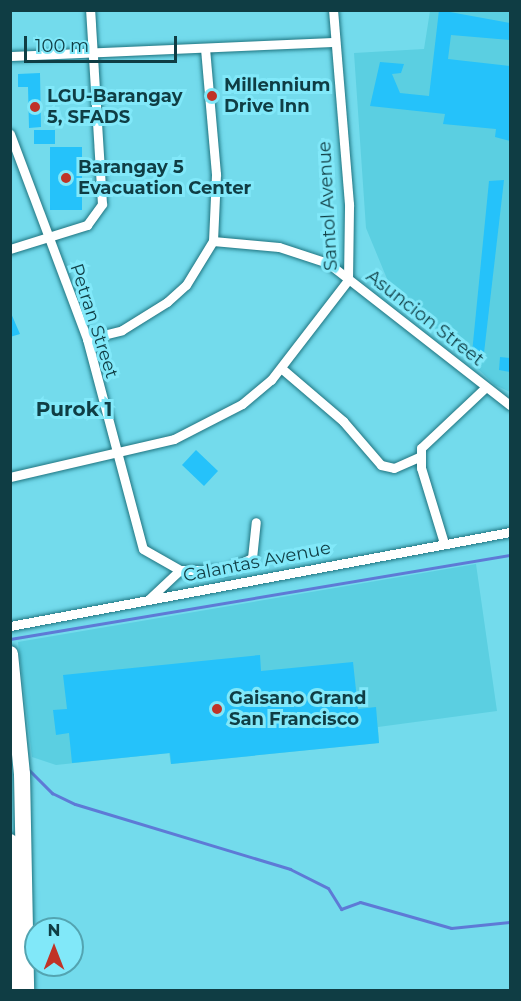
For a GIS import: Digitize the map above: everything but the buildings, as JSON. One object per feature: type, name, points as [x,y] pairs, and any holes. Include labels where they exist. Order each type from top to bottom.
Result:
[{"type":"highway","points":[[10,654],[22,774],[26,990]]},
{"type":"highway","points":[[10,842],[11,990]]},
{"type":"street","points":[[10,249],[87,225],[102,204],[96,54],[90,10]]},
{"type":"street","name":"Santol Avenue","points":[[10,477],[117,455],[174,439],[242,404],[281,368],[348,280],[349,204],[333,10]]},
{"type":"street","points":[[10,56],[334,42]]},
{"type":"street","points":[[87,339],[122,330],[167,302],[186,285],[213,241],[216,174],[205,49]]},
{"type":"street","name":"Petran Street","points":[[10,134],[87,339],[143,549],[153,559],[180,570],[214,572],[247,562],[255,552],[256,522]]},
{"type":"street","name":"Asuncion Street","points":[[213,241],[311,256],[348,280],[510,405]]},
{"type":"street","points":[[281,368],[343,421],[381,465],[394,468],[419,458],[429,439],[486,387]]},
{"type":"street","points":[[419,458],[444,543]]},
{"type":"street","name":"Calantas Avenue","points":[[10,626],[510,532]]},
{"type":"street","points":[[148,599],[180,570]]},
{"type":"shaded area","points":[[430,11],[510,11],[510,392],[495,385],[390,286],[366,228],[354,53],[424,49]]},
{"type":"shaded area","points":[[476,564],[497,711],[378,727],[379,743],[171,764],[169,753],[56,765],[32,757],[18,642]]},
{"type":"waterway","points":[[10,639],[510,555]]},
{"type":"waterway","points":[[29,770],[52,793],[75,804],[290,869],[328,888],[341,909],[360,902],[451,928],[510,922]]},
{"type":"place","name":"Millennium Drive Inn","points":[[212,96]]},
{"type":"place","name":"LGU-Barangay 5, SFADS","points":[[35,107]]},
{"type":"place","name":"Barangay 5 Evacuation Center","points":[[66,178]]},
{"type":"place","name":"Gaisano Grand San Francisco","points":[[217,709]]},
{"type":"district","name":"Purok 1","points":[[74,409]]}]
